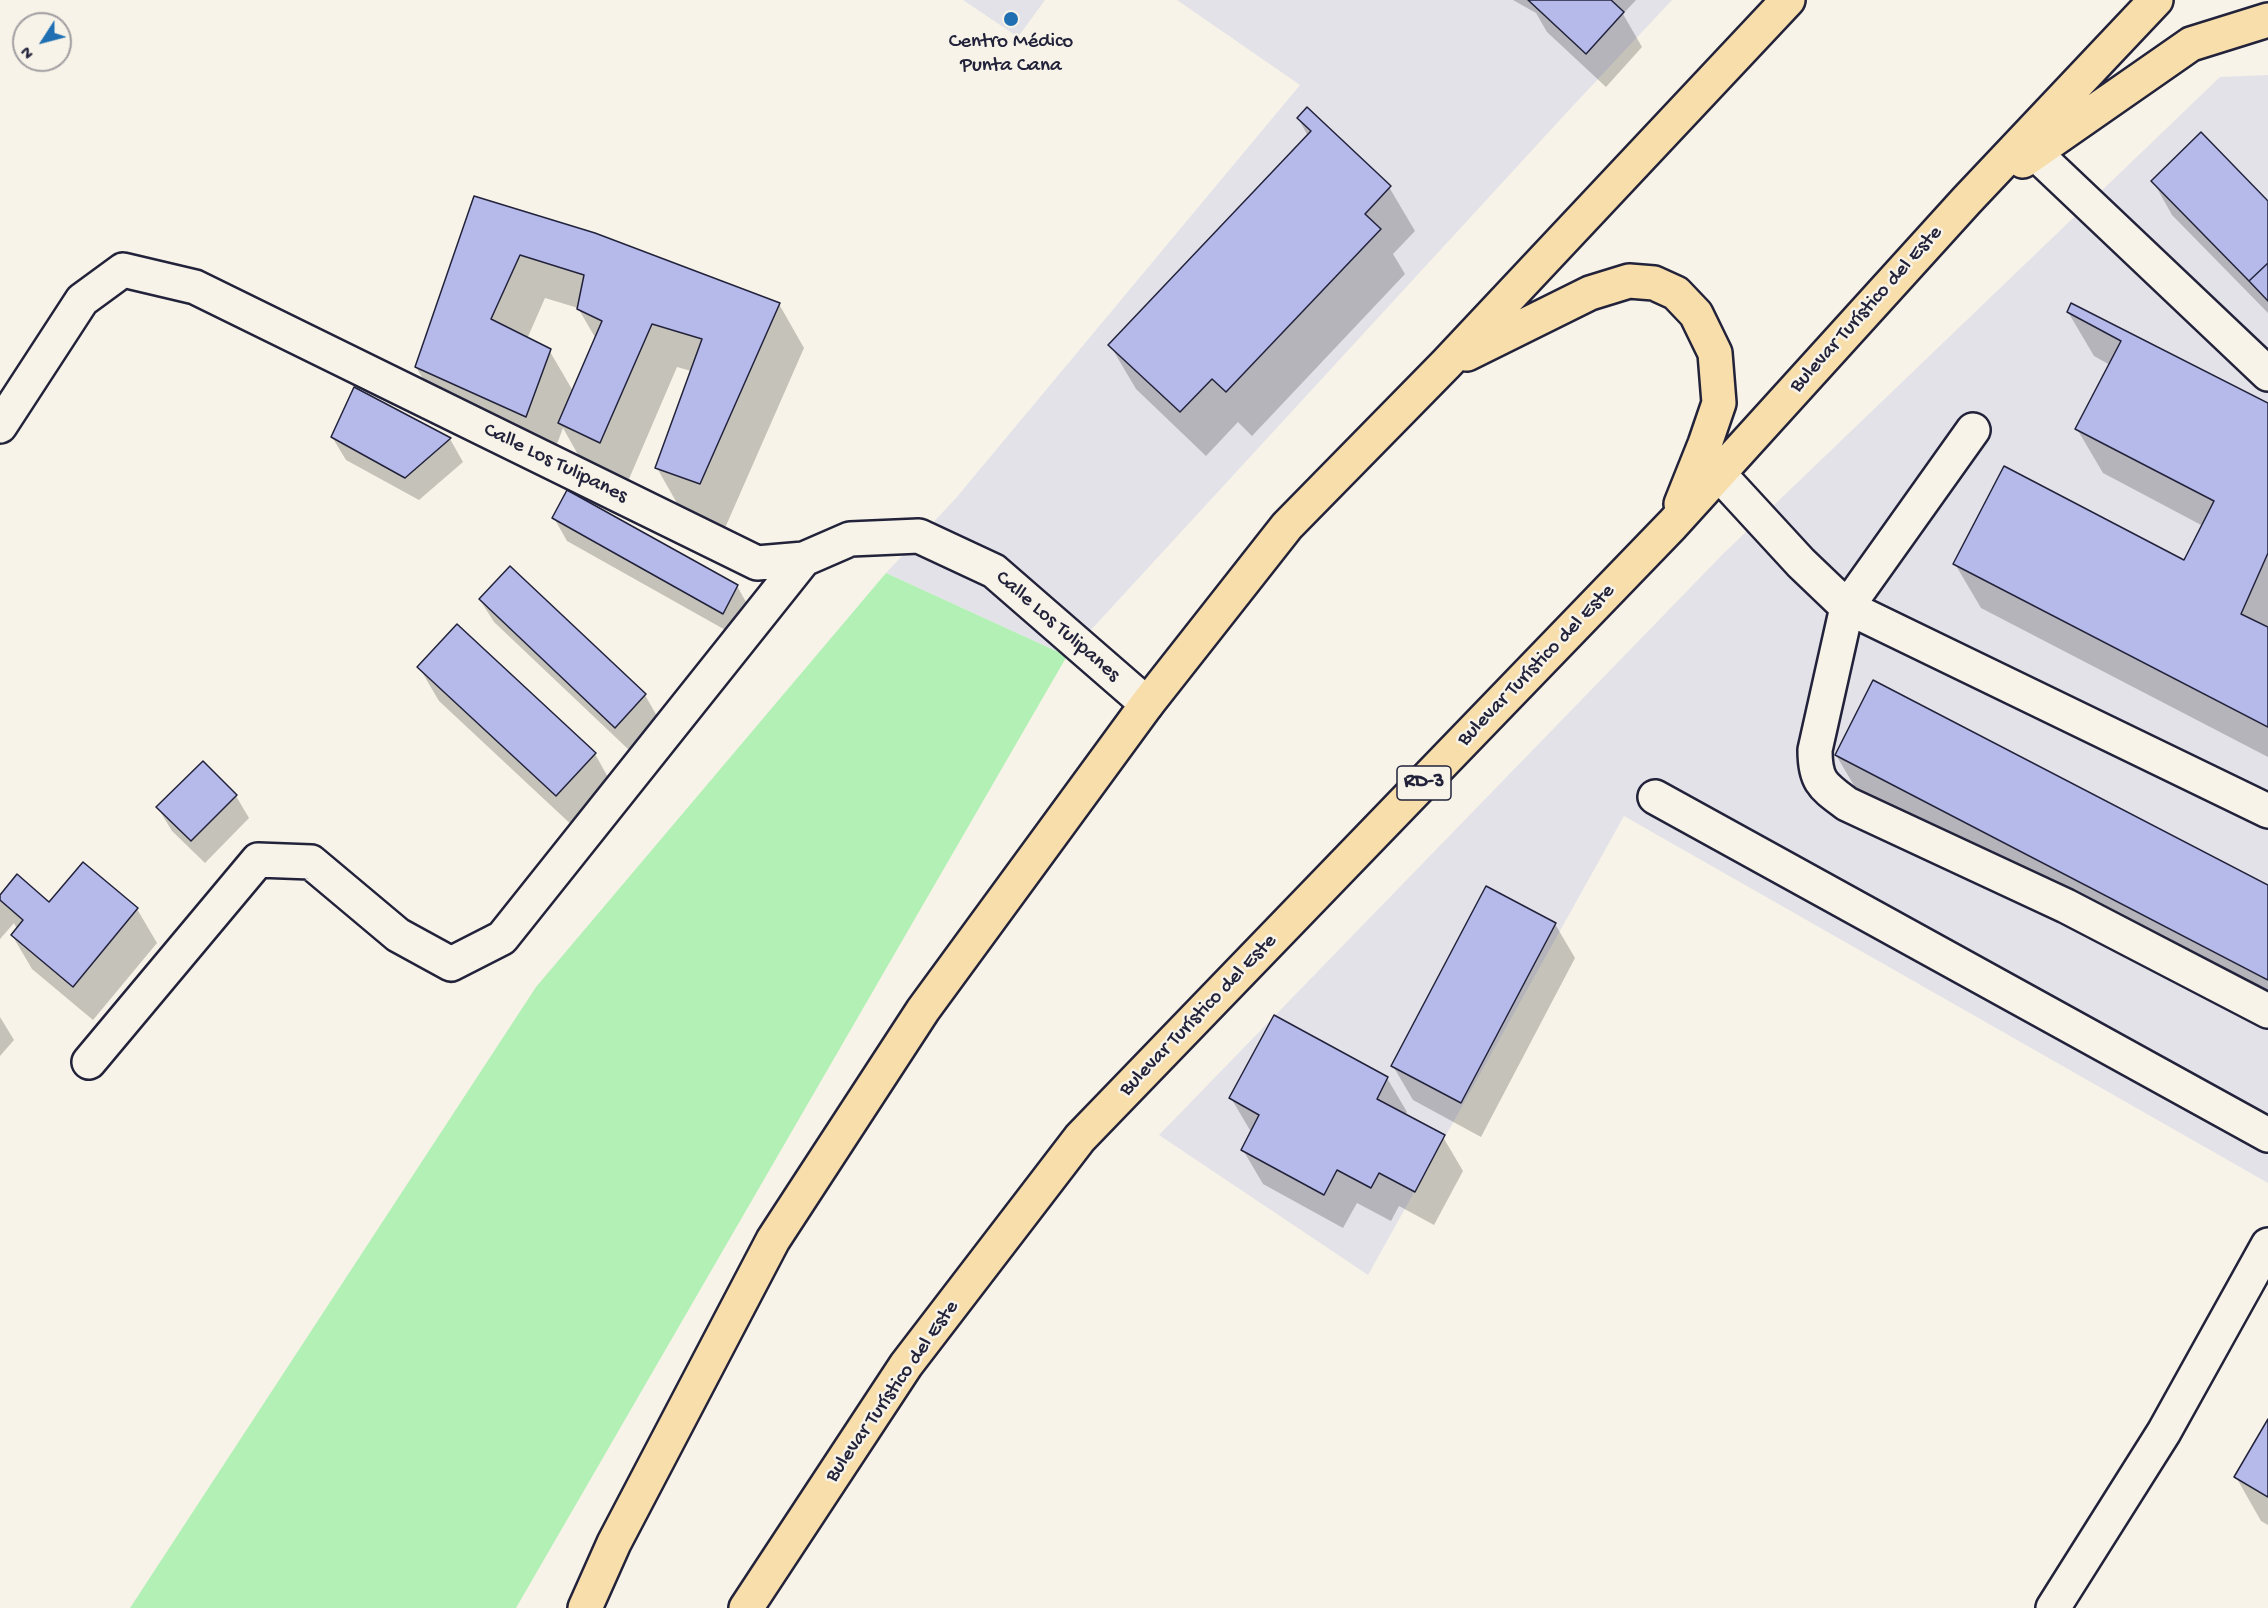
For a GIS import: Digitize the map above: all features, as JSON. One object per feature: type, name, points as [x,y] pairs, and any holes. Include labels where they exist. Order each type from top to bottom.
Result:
[{"type":"highway","name":"Bulevar Turístico del Este","points":[[746,1608],[906,1365],[1080,1138],[1672,525],[1967,200],[2156,0]]},
{"type":"highway","points":[[585,1608],[614,1544],[773,1240],[923,1010],[1147,704],[1287,526],[1446,364],[1777,7]]},
{"type":"highway","points":[[1967,200],[2191,44],[2268,20]]},
{"type":"highway","points":[[1446,364],[1590,293],[1629,281],[1654,283],[1676,293],[1696,314],[1715,353],[1719,403],[1706,444],[1672,525]]},
{"type":"street","points":[[2035,153],[2268,374]]},
{"type":"street","name":"Calle Los Tulipanes","points":[[0,426],[82,300],[123,270],[195,287],[757,563],[804,559],[850,539],[919,536],[994,571],[1147,704]]},
{"type":"street","points":[[1973,430],[1847,607],[1815,750],[1815,770],[1824,786],[1847,804],[2066,906],[2268,1011]]},
{"type":"street","points":[[1719,474],[1801,563],[1847,607],[2268,811]]},
{"type":"street","points":[[89,1062],[258,860],[310,862],[398,935],[451,964],[502,938],[804,559]]},
{"type":"street","points":[[1655,797],[2268,1135]]},
{"type":"street","points":[[2054,1608],[2164,1432],[2268,1245]]},
{"type":"shaded area","name":"Centro Médico Punta Cana","points":[[963,0],[1045,0],[1018,37]]},
{"type":"shaded area","points":[[1177,0],[1672,0],[1067,656],[886,573],[956,498],[1300,85]]},
{"type":"shaded area","points":[[2268,75],[2268,1183],[1624,816],[1368,1275],[1159,1135],[1723,554],[2220,77]]},
{"type":"green space","points":[[886,573],[1067,656],[516,1608],[130,1608],[536,987]]},
{"type":"building","points":[[1528,0],[1611,0],[1624,12],[1586,54]]},
{"type":"building","points":[[1307,107],[1391,186],[1365,214],[1381,229],[1226,392],[1212,379],[1180,412],[1108,345],[1311,131],[1297,118]]},
{"type":"building","points":[[2201,132],[2268,201],[2268,263],[2249,281],[2151,181]]},
{"type":"building","points":[[474,196],[595,233],[780,303],[700,484],[655,468],[702,339],[652,324],[600,443],[558,423],[602,321],[577,309],[584,275],[520,255],[491,319],[551,349],[526,417],[415,367]]},
{"type":"building","points":[[2268,263],[2268,301],[2249,281]]},
{"type":"building","points":[[2071,303],[2268,403],[2268,553],[2241,614],[2268,627],[2268,727],[1953,564],[2004,466],[2184,560],[2214,501],[2075,429],[2121,341],[2067,312]]},
{"type":"building","points":[[354,387],[451,438],[405,478],[331,437]]},
{"type":"building","points":[[567,490],[738,585],[723,614],[552,518]]},
{"type":"building","points":[[510,566],[646,694],[615,728],[479,599]]},
{"type":"building","points":[[457,624],[596,753],[556,796],[417,667]]},
{"type":"building","points":[[1873,680],[2268,885],[2268,980],[1835,755]]},
{"type":"building","points":[[203,761],[237,795],[191,841],[156,807]]},
{"type":"building","points":[[83,862],[138,908],[73,987],[11,935],[23,920],[0,900],[0,895],[17,874],[49,902]]},
{"type":"building","points":[[1486,886],[1556,923],[1461,1103],[1391,1066]]},
{"type":"building","points":[[1274,1015],[1388,1077],[1377,1099],[1445,1135],[1415,1192],[1379,1173],[1371,1188],[1337,1170],[1324,1195],[1241,1150],[1259,1115],[1229,1098]]},
{"type":"building","points":[[2268,1419],[2268,1497],[2234,1477]]},
{"type":"place","name":"Centro Médico Punta Cana","points":[[1011,19]]}]
